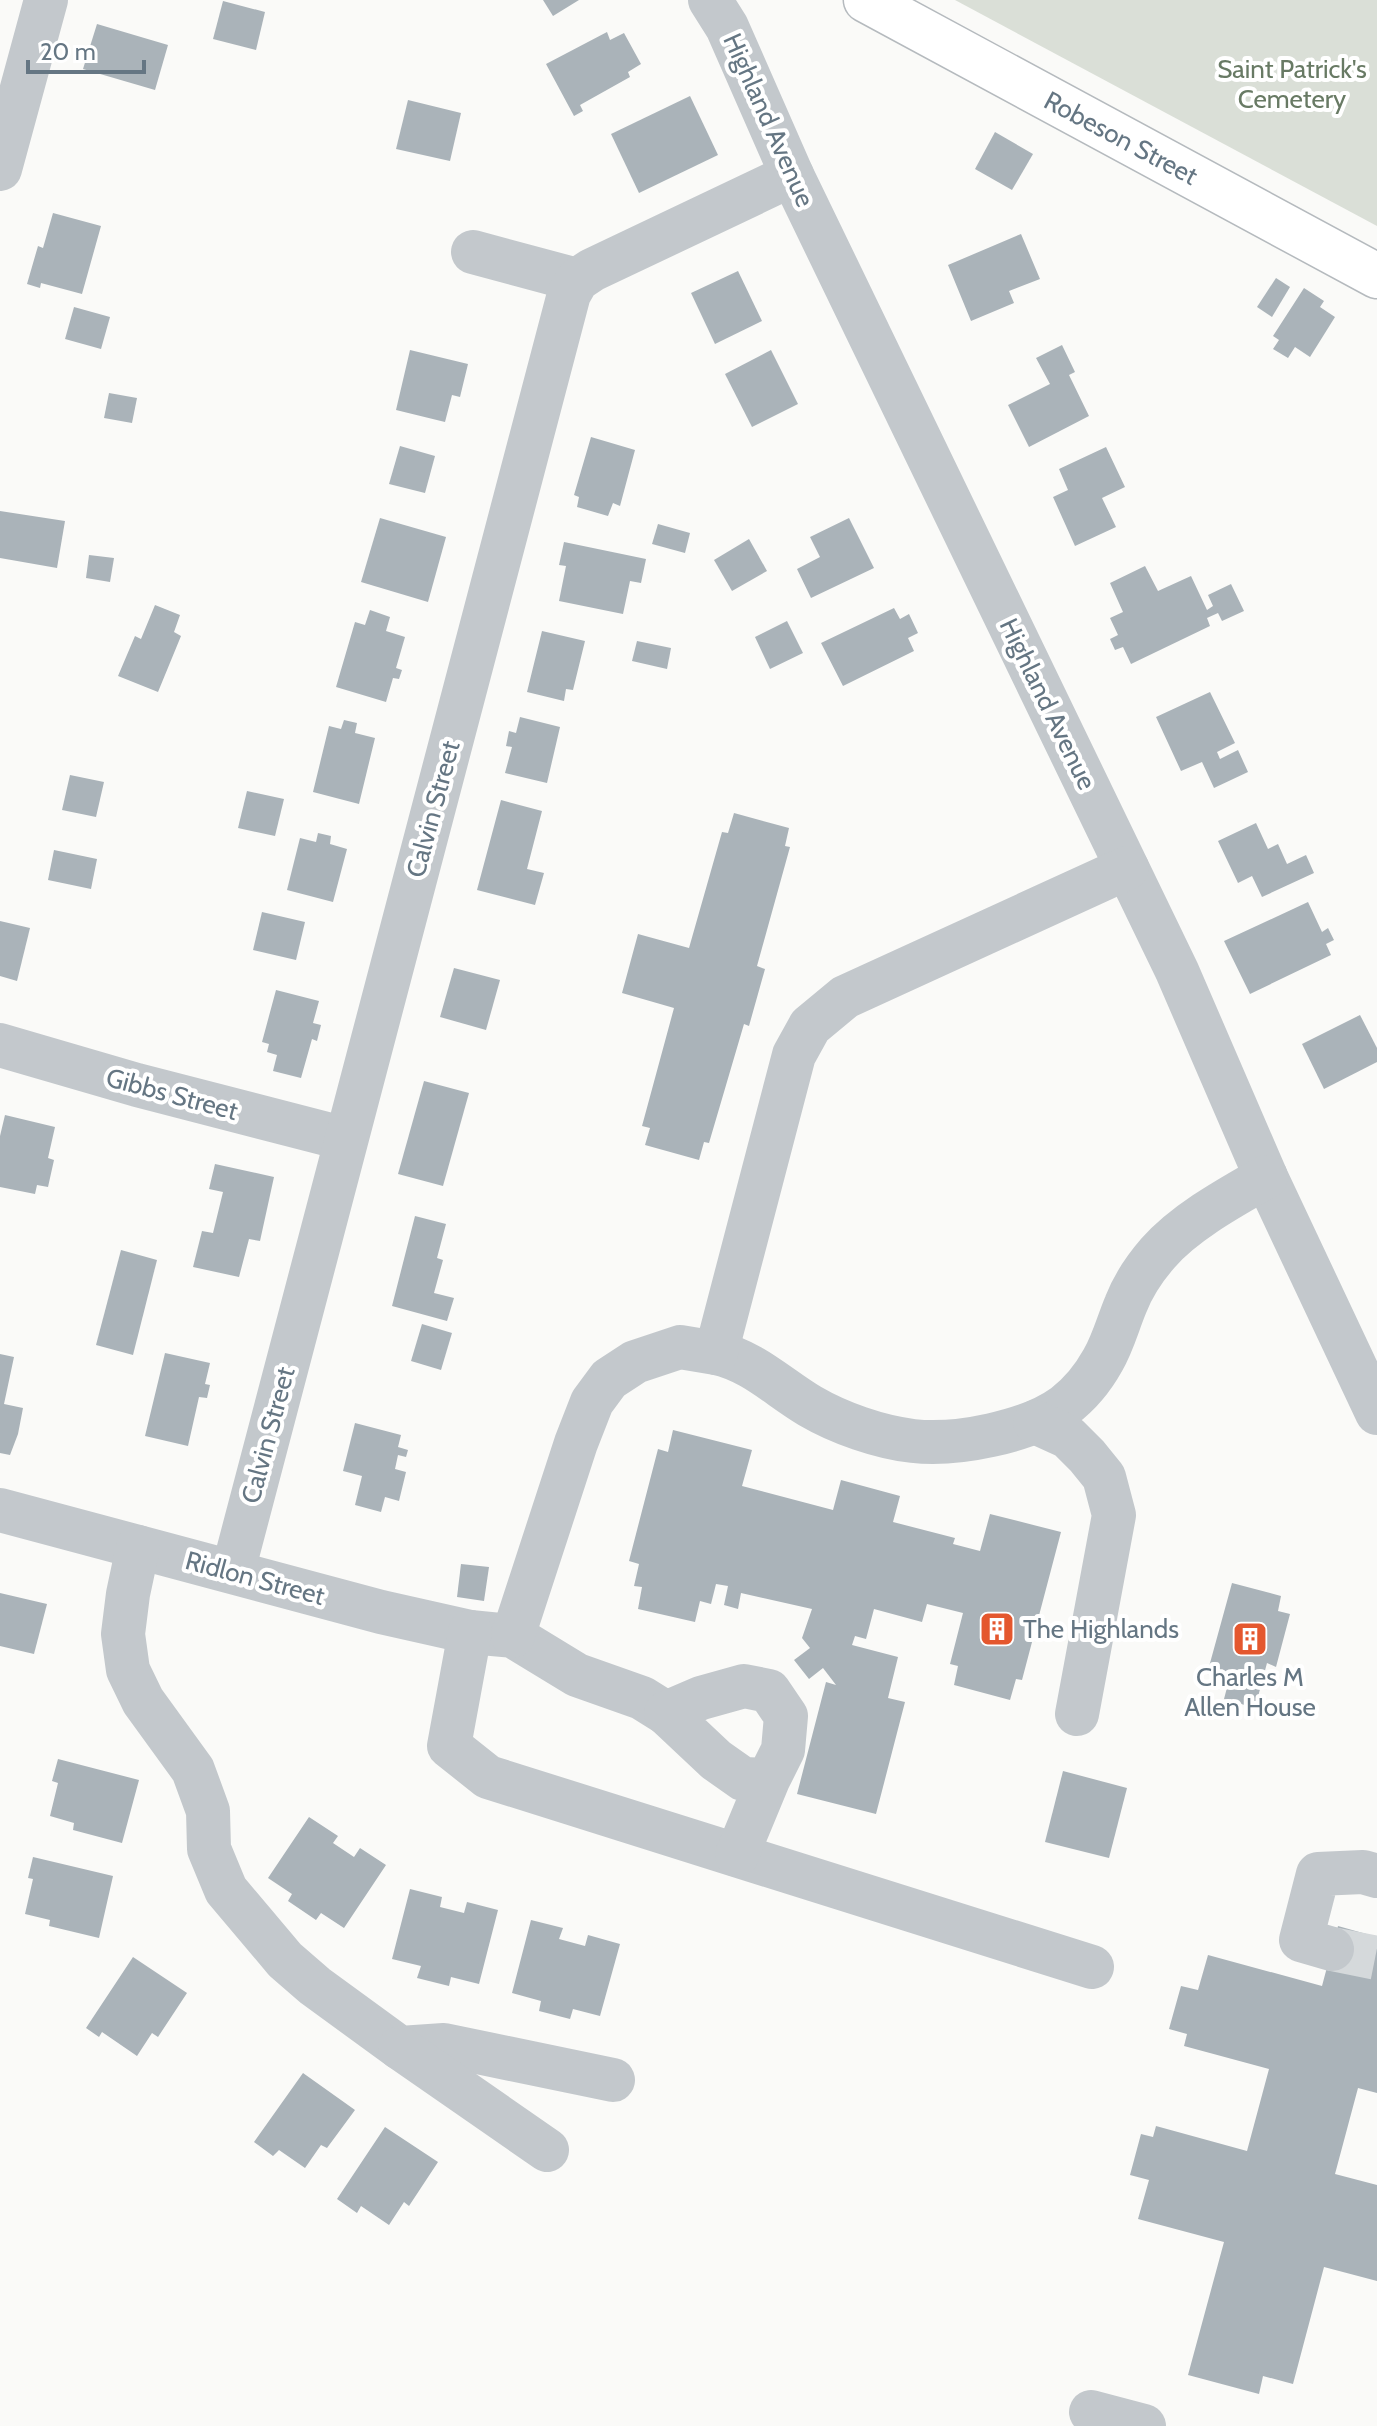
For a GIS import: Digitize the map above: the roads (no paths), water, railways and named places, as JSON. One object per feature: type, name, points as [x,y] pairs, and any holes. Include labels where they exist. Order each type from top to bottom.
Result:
[{"type":"main road","name":"Robeson Street","points":[[866,0],[1377,276]]},
{"type":"street","points":[[0,169],[46,0]]},
{"type":"street","name":"Highland Avenue","points":[[710,0],[727,27],[792,175],[1177,971],[1266,1177],[1377,1413]]},
{"type":"street","points":[[473,252],[577,280],[592,270],[792,175]]},
{"type":"street","name":"Calvin Street","points":[[233,1571],[560,324],[569,294],[577,280]]},
{"type":"street","points":[[716,1353],[794,1055],[810,1026],[845,997],[1127,868]]},
{"type":"street","name":"Gibbs Street","points":[[0,1045],[137,1085],[346,1139]]},
{"type":"street","points":[[768,1780],[743,1779],[716,1760],[666,1713],[642,1698],[577,1675],[513,1636],[576,1443],[592,1402],[609,1379],[635,1362],[680,1347],[737,1357],[813,1408],[871,1431],[913,1441],[975,1438],[1035,1422],[1063,1407],[1087,1385],[1104,1359],[1127,1300],[1160,1251],[1220,1204],[1266,1177]]},
{"type":"street","points":[[1035,1422],[1068,1437],[1087,1456],[1104,1477],[1114,1515],[1077,1714]]},
{"type":"street","name":"Ridlon Street","points":[[0,1510],[233,1571],[283,1588],[470,1632],[513,1636]]},
{"type":"street","points":[[138,1547],[123,1634],[128,1670],[143,1701],[193,1770],[208,1811],[209,1849],[226,1890],[285,1960],[315,1986],[547,2150]]},
{"type":"street","points":[[470,1632],[449,1746],[488,1777],[1092,1967]]},
{"type":"street","points":[[666,1713],[701,1698],[744,1686],[769,1691],[786,1716],[783,1750],[737,1855]]},
{"type":"street","points":[[1332,1949],[1301,1940],[1318,1874],[1363,1872],[1377,1876]]},
{"type":"street","points":[[400,2048],[444,2045],[613,2080]]},
{"type":"street","points":[[1091,2412],[1144,2426]]},
{"type":"tunnel","points":[[1332,1949],[1377,1958]]},
{"type":"place","name":"The Highlands","points":[[997,1629]]},
{"type":"place","name":"Charles M Allen House","points":[[1250,1639]]},
{"type":"park label","name":"Saint Patrick's Cemetery","points":[[1292,84]]}]
